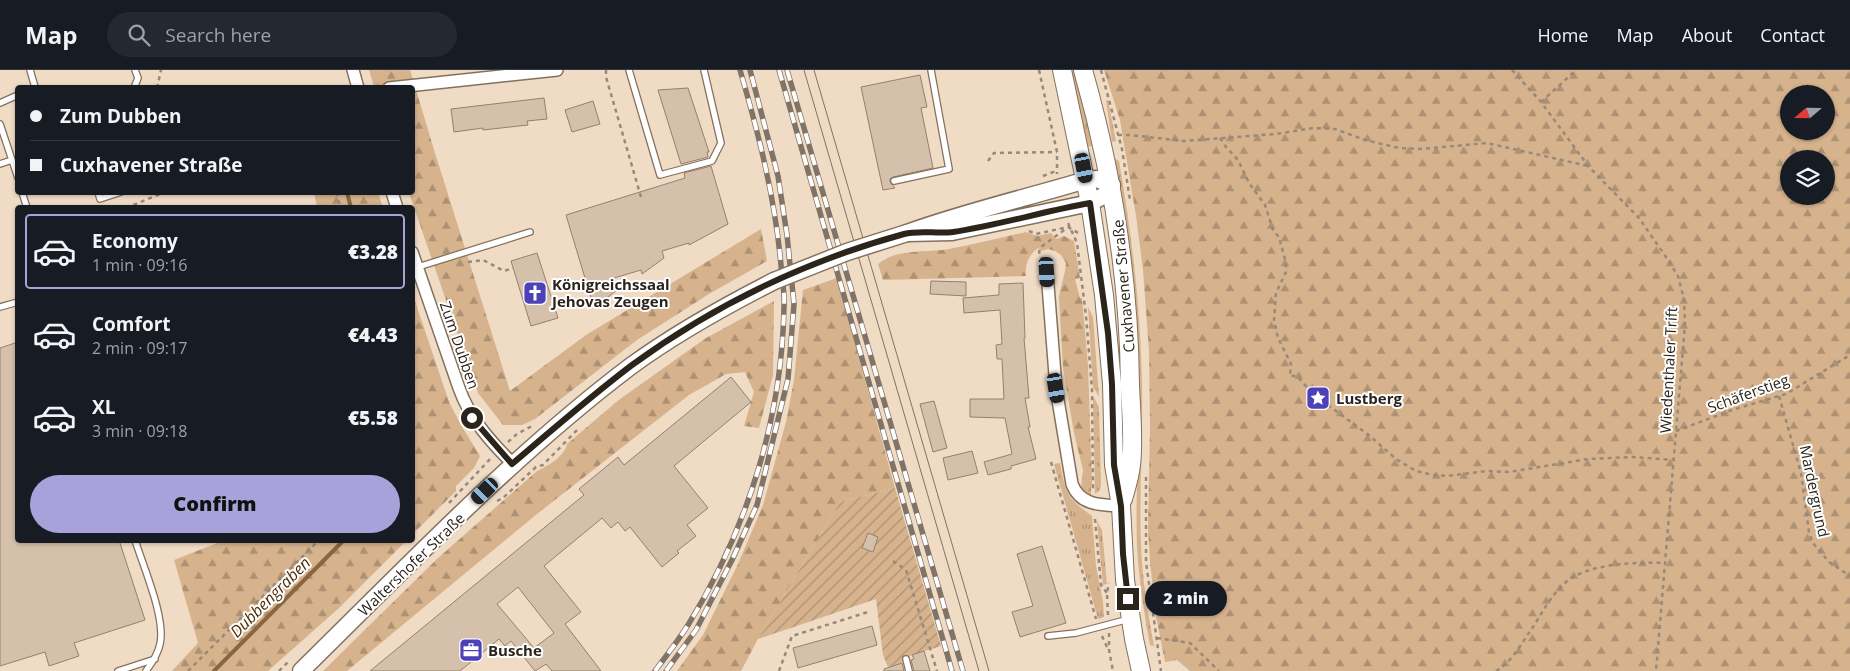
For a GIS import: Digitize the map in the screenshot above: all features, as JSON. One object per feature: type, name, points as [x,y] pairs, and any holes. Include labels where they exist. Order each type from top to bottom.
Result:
[{"type":"main road","name":"Cuxhavener Straße","points":[[1062,70],[1086,180],[1108,333],[1112,384],[1114,465],[1121,506],[1123,554],[1131,619],[1140,671]]},
{"type":"main road","name":"Cuxhavener Straße","points":[[1082,70],[1095,113],[1112,185],[1123,261],[1130,361],[1131,466],[1121,506]]},
{"type":"main road","points":[[1086,180],[1102,180],[1112,185],[1105,195],[1090,203]]},
{"type":"main road","name":"Waltershofer Straße","points":[[301,671],[512,464],[632,365],[729,304],[774,281],[847,252],[943,220],[992,208],[1086,180]]},
{"type":"main road","name":"Waltershofer Straße","points":[[907,233],[952,232],[1090,203]]},
{"type":"street","points":[[353,70],[357,85]]},
{"type":"street","points":[[415,85],[557,70]]},
{"type":"street","name":"Zum Dubben","points":[[415,260],[468,410],[482,431],[512,464]]},
{"type":"street","points":[[1047,272],[1056,388],[1072,484],[1079,496],[1088,502],[1121,506]]},
{"type":"lane","points":[[30,70],[34,85]]},
{"type":"lane","points":[[135,70],[138,78],[135,85]]},
{"type":"lane","points":[[629,70],[660,175],[712,161],[721,143],[704,70]]},
{"type":"lane","points":[[894,181],[949,169],[931,70]]},
{"type":"lane","points":[[0,103],[15,96]]},
{"type":"lane","points":[[0,124],[15,169]]},
{"type":"lane","points":[[0,164],[12,160]]},
{"type":"lane","points":[[99,195],[100,200],[113,195]]},
{"type":"lane","points":[[418,267],[530,232]]},
{"type":"lane","points":[[0,307],[15,303]]},
{"type":"lane","points":[[136,543],[161,620],[161,643],[155,659],[146,671]]},
{"type":"lane","points":[[1048,636],[1076,633],[1131,619]]},
{"type":"lane","points":[[118,671],[155,659]]},
{"type":"lane","points":[[906,659],[910,671]]},
{"type":"path","points":[[158,85],[161,70]]},
{"type":"path","points":[[606,70],[606,77],[641,197]]},
{"type":"path","points":[[1039,70],[1057,152],[1056,171]]},
{"type":"path","points":[[1101,70],[1122,149]]},
{"type":"path","name":"Wiedenthaler Trift","points":[[1512,70],[1541,102],[1590,167],[1638,218],[1678,276],[1684,299],[1685,324],[1656,671]]},
{"type":"path","points":[[1541,102],[1576,70]]},
{"type":"path","points":[[1118,135],[1184,141],[1276,134],[1313,128],[1335,129],[1382,145],[1399,148],[1421,149],[1487,143],[1590,167]]},
{"type":"path","points":[[1220,138],[1226,148],[1238,160],[1248,183],[1265,205],[1273,230],[1279,237],[1284,252],[1286,272],[1276,293],[1274,320],[1278,338],[1291,364],[1290,376],[1298,376],[1313,394],[1370,436],[1396,459],[1416,471],[1447,476],[1486,471],[1509,472],[1588,459],[1633,457],[1674,460]]},
{"type":"path","points":[[988,161],[994,153],[1057,152]]},
{"type":"path","points":[[134,205],[158,195]]},
{"type":"path","points":[[1047,272],[1039,252],[1041,247],[1068,227],[1077,243],[1086,316],[1092,397],[1094,495]]},
{"type":"path","points":[[483,260],[504,271],[513,268]]},
{"type":"path","name":"Schäferstieg","points":[[1676,431],[1735,409],[1779,396],[1850,355]]},
{"type":"path","name":"Mardergrund","points":[[1779,396],[1801,473],[1809,532],[1813,543],[1829,562],[1850,576]]},
{"type":"path","points":[[493,503],[503,498],[536,467],[543,465],[584,424]]},
{"type":"path","points":[[1051,462],[1099,627],[1109,650]]},
{"type":"path","points":[[448,504],[482,468]]},
{"type":"path","points":[[1095,519],[1101,585],[1107,593]]},
{"type":"path","points":[[188,671],[316,543]]},
{"type":"path","points":[[893,561],[906,570],[937,671]]},
{"type":"path","points":[[1496,671],[1516,653],[1548,604],[1565,583],[1590,568],[1643,562],[1665,563]]},
{"type":"path","points":[[779,671],[792,636],[868,612]]},
{"type":"path","points":[[1157,638],[1190,643],[1219,671]]},
{"type":"green space","points":[[369,70],[410,70],[415,85],[373,85]]},
{"type":"green space","points":[[1069,70],[1075,70],[1096,145],[1087,147]]},
{"type":"green space","points":[[1104,70],[1850,70],[1850,671],[1190,671],[1177,660],[1165,662],[1156,616],[1150,562],[1148,529],[1149,351],[1143,270],[1120,120]]},
{"type":"green space","points":[[415,87],[510,391],[586,335],[761,229],[767,261],[709,294],[637,340],[535,419],[522,425],[503,425],[478,393],[415,210],[415,205],[413,205],[410,195],[415,195]]},
{"type":"green space","points":[[1106,100],[1108,100],[1116,141],[1112,142]]},
{"type":"green space","points":[[1114,158],[1119,161],[1124,189],[1138,301],[1142,386],[1140,505],[1142,558],[1154,646],[1150,645],[1137,547],[1138,404],[1136,327],[1128,242]]},
{"type":"green space","points":[[314,195],[379,195],[382,205],[317,205]]},
{"type":"green space","points":[[1026,232],[1037,236],[1051,233],[1056,239],[1064,236],[1074,241],[1080,278],[1075,279],[1080,298],[1082,298],[1088,365],[1091,495],[1085,493],[1081,487],[1083,470],[1074,433],[1063,368],[1059,296],[1066,263],[1061,255],[1055,251],[1048,249],[1041,251],[1038,248],[1028,260],[1026,276],[883,280],[878,264],[894,255],[903,253],[949,249]]},
{"type":"green space","points":[[837,278],[895,488],[840,502],[758,639],[741,671],[677,671],[703,635],[738,564],[763,505],[786,422],[794,380],[803,290]]},
{"type":"green space","points":[[415,301],[449,402],[480,456],[474,468],[456,486],[456,491],[415,532]]},
{"type":"green space","points":[[774,301],[773,375],[759,428],[744,426],[754,392],[745,372],[726,374],[689,395],[537,514],[347,671],[323,671],[438,558],[537,471],[560,456],[567,444],[620,399],[706,338]]},
{"type":"green space","points":[[1088,307],[1093,317],[1099,397],[1093,387]]},
{"type":"green space","points":[[1093,396],[1099,407],[1101,484],[1100,490],[1095,494]]},
{"type":"green space","points":[[1060,463],[1068,494],[1092,516],[1096,566],[1104,617],[1098,619],[1054,464]]},
{"type":"green space","points":[[895,488],[941,646],[912,655],[899,664],[888,667],[883,655],[876,599],[758,639],[840,502]]},
{"type":"green space","points":[[1097,521],[1102,530],[1107,584],[1103,585]]},
{"type":"green space","points":[[217,543],[404,543],[339,608],[268,671],[172,671],[198,643],[174,560]]},
{"type":"building","points":[[920,75],[927,107],[921,108],[933,168],[893,177],[890,179],[890,182],[895,188],[883,190],[861,87]]},
{"type":"building","points":[[688,88],[709,152],[707,152],[708,157],[681,164],[658,90]]},
{"type":"building","points":[[544,98],[547,119],[527,121],[528,125],[454,132],[451,109]]},
{"type":"building","points":[[593,101],[600,124],[572,132],[565,110]]},
{"type":"building","points":[[711,166],[728,224],[689,245],[689,243],[662,251],[664,258],[642,274],[641,270],[614,278],[617,290],[594,308],[566,215],[685,178],[684,173]]},
{"type":"building","name":"Königreichssaal Jehovas Zeugen","points":[[537,253],[558,318],[531,326],[511,261]]},
{"type":"building","points":[[931,281],[966,282],[966,296],[930,294]]},
{"type":"building","points":[[1023,283],[1024,338],[1029,398],[1025,398],[1030,427],[1028,427],[1036,459],[1011,466],[1011,469],[988,475],[984,462],[1012,454],[1005,418],[970,417],[970,399],[1004,399],[1002,359],[997,359],[996,345],[1002,344],[1000,310],[964,313],[963,298],[999,295],[999,284]]},
{"type":"building","points":[[15,343],[15,543],[120,543],[145,620],[74,643],[79,656],[49,666],[45,652],[0,666],[0,348]]},
{"type":"building","points":[[731,377],[751,402],[674,466],[708,508],[687,525],[696,536],[677,551],[679,553],[662,567],[630,527],[625,531],[618,522],[611,528],[602,518],[544,566],[581,612],[565,624],[601,671],[552,671],[546,664],[535,671],[511,641],[505,646],[499,639],[460,671],[370,671],[584,495],[579,489],[618,457],[624,465]],"holes":[[[518,587],[554,633],[534,648],[497,604]]]},
{"type":"building","points":[[934,401],[947,448],[933,452],[920,404]]},
{"type":"building","points":[[972,451],[978,473],[948,480],[943,458]]},
{"type":"building","points":[[868,533],[878,537],[873,552],[862,548]]},
{"type":"building","points":[[1042,546],[1066,623],[1020,637],[1012,612],[1033,606],[1017,554]]},
{"type":"building","points":[[872,626],[877,645],[798,668],[793,648]]},
{"type":"building","points":[[924,651],[930,671],[914,671],[911,660],[914,659],[912,655]]},
{"type":"building","points":[[902,663],[904,671],[884,671],[884,669]]},
{"type":"waterway","name":"Dubbengraben","points":[[348,195],[350,205]]},
{"type":"waterway","name":"Dubbengraben","points":[[214,671],[341,543]]},
{"type":"tram line","points":[[804,70],[979,671]]},
{"type":"tram line","points":[[814,70],[989,671]]},
{"type":"railway","points":[[655,671],[688,625],[709,589],[728,551],[744,512],[768,432],[782,349],[784,291],[775,215],[754,118],[740,70]]},
{"type":"railway","points":[[666,671],[696,630],[732,560],[757,505],[788,379],[794,304],[787,235],[778,176],[750,70]]},
{"type":"railway","points":[[779,70],[952,671]]},
{"type":"railway","points":[[787,70],[963,671]]},
{"type":"place","name":"Königreichssaal Jehovas Zeugen","points":[[535,293]]},
{"type":"place","name":"Lustberg","points":[[1318,398]]},
{"type":"place","name":"Busche","points":[[471,650]]},
{"type":"route","points":[[472,418],[512,464],[632,365],[729,304],[774,281],[847,252],[907,233],[952,232],[1090,203],[1108,333],[1112,384],[1114,465],[1121,506],[1123,554],[1128,599]]}]
